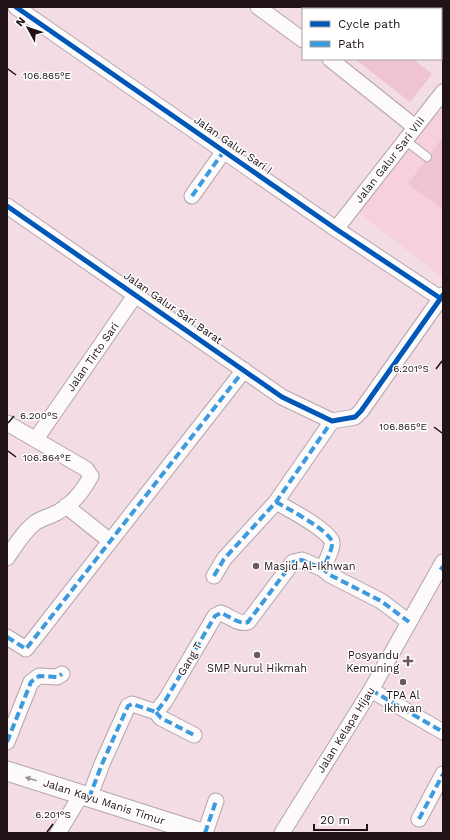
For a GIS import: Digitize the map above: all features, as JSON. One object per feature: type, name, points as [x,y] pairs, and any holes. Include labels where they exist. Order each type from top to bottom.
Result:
[{"type":"street","name":"Jalan Galur Sari I","points":[[16,7],[336,229],[442,297]]},
{"type":"street","points":[[258,7],[302,39]]},
{"type":"street","points":[[331,60],[415,126]]},
{"type":"street","name":"Jalan Galur Sari VIII","points":[[336,229],[443,92]]},
{"type":"street","points":[[192,196],[224,151]]},
{"type":"street","name":"Jalan Galur Sari Barat","points":[[7,206],[136,294],[282,397],[332,421]]},
{"type":"street","name":"Jalan Tirto Sari","points":[[36,439],[136,294]]},
{"type":"street","points":[[214,576],[224,559],[276,502],[332,421],[355,417],[361,411],[442,297]]},
{"type":"street","points":[[7,637],[26,649],[244,370]]},
{"type":"street","points":[[7,423],[36,439],[90,473],[91,476],[79,495],[66,506],[37,522],[27,530],[7,558]]},
{"type":"street","points":[[276,502],[316,526],[330,538],[332,545],[322,569],[330,576],[381,601],[409,622]]},
{"type":"street","points":[[66,506],[110,541]]},
{"type":"street","name":"Gang T","points":[[156,712],[165,701],[215,616],[221,613],[234,620],[245,623],[248,622],[293,562],[302,560],[322,569]]},
{"type":"street","name":"Jalan Kelapa Hijau","points":[[282,833],[371,690],[442,566]]},
{"type":"street","points":[[7,742],[31,682],[39,676],[57,677],[62,674]]},
{"type":"street","points":[[371,690],[443,732]]},
{"type":"street","points":[[58,833],[85,796],[102,764],[128,706],[132,704],[140,705],[156,712],[161,718],[194,735]]},
{"type":"street","name":"Jalan Kayu Manis Timur","points":[[7,771],[202,833]]},
{"type":"street","points":[[419,819],[443,774]]},
{"type":"street","points":[[205,833],[216,801]]},
{"type":"lane","points":[[405,140],[427,157]]},
{"type":"shaded area","points":[[356,60],[414,60],[432,74],[410,102]]},
{"type":"shaded area","points":[[443,101],[443,278],[358,212]]},
{"type":"shaded area","points":[[443,137],[443,206],[441,208],[408,184]]},
{"type":"marked path","points":[[192,196],[224,151]]},
{"type":"marked path","points":[[7,637],[26,649],[244,370]]},
{"type":"marked path","points":[[214,576],[224,559],[276,502],[332,421]]},
{"type":"marked path","points":[[276,502],[307,520],[329,537],[332,545],[323,569],[330,575],[381,601],[409,622]]},
{"type":"marked path","points":[[89,798],[102,764],[128,706],[132,704],[156,712],[165,701],[215,616],[221,613],[238,621],[245,623],[248,622],[293,562],[302,560],[323,569]]},
{"type":"marked path","points":[[7,742],[31,682],[39,676],[57,677],[62,674]]},
{"type":"marked path","points":[[371,690],[443,732]]},
{"type":"marked path","points":[[156,712],[161,718],[194,735]]},
{"type":"marked path","points":[[419,819],[443,774]]},
{"type":"marked path","points":[[205,833],[216,801]]},
{"type":"cycle path","points":[[16,7],[336,229],[440,298]]},
{"type":"cycle path","points":[[7,206],[282,397],[332,421],[355,417],[361,411],[443,295]]},
{"type":"place","name":"Masjid Al-Ikhwan","points":[[256,566]]},
{"type":"place","name":"SMP Nurul Hikmah","points":[[257,655]]},
{"type":"place","name":"Posyandu Kemuning","points":[[408,661]]},
{"type":"place","name":"TPA Al Ikhwan","points":[[403,682]]}]
